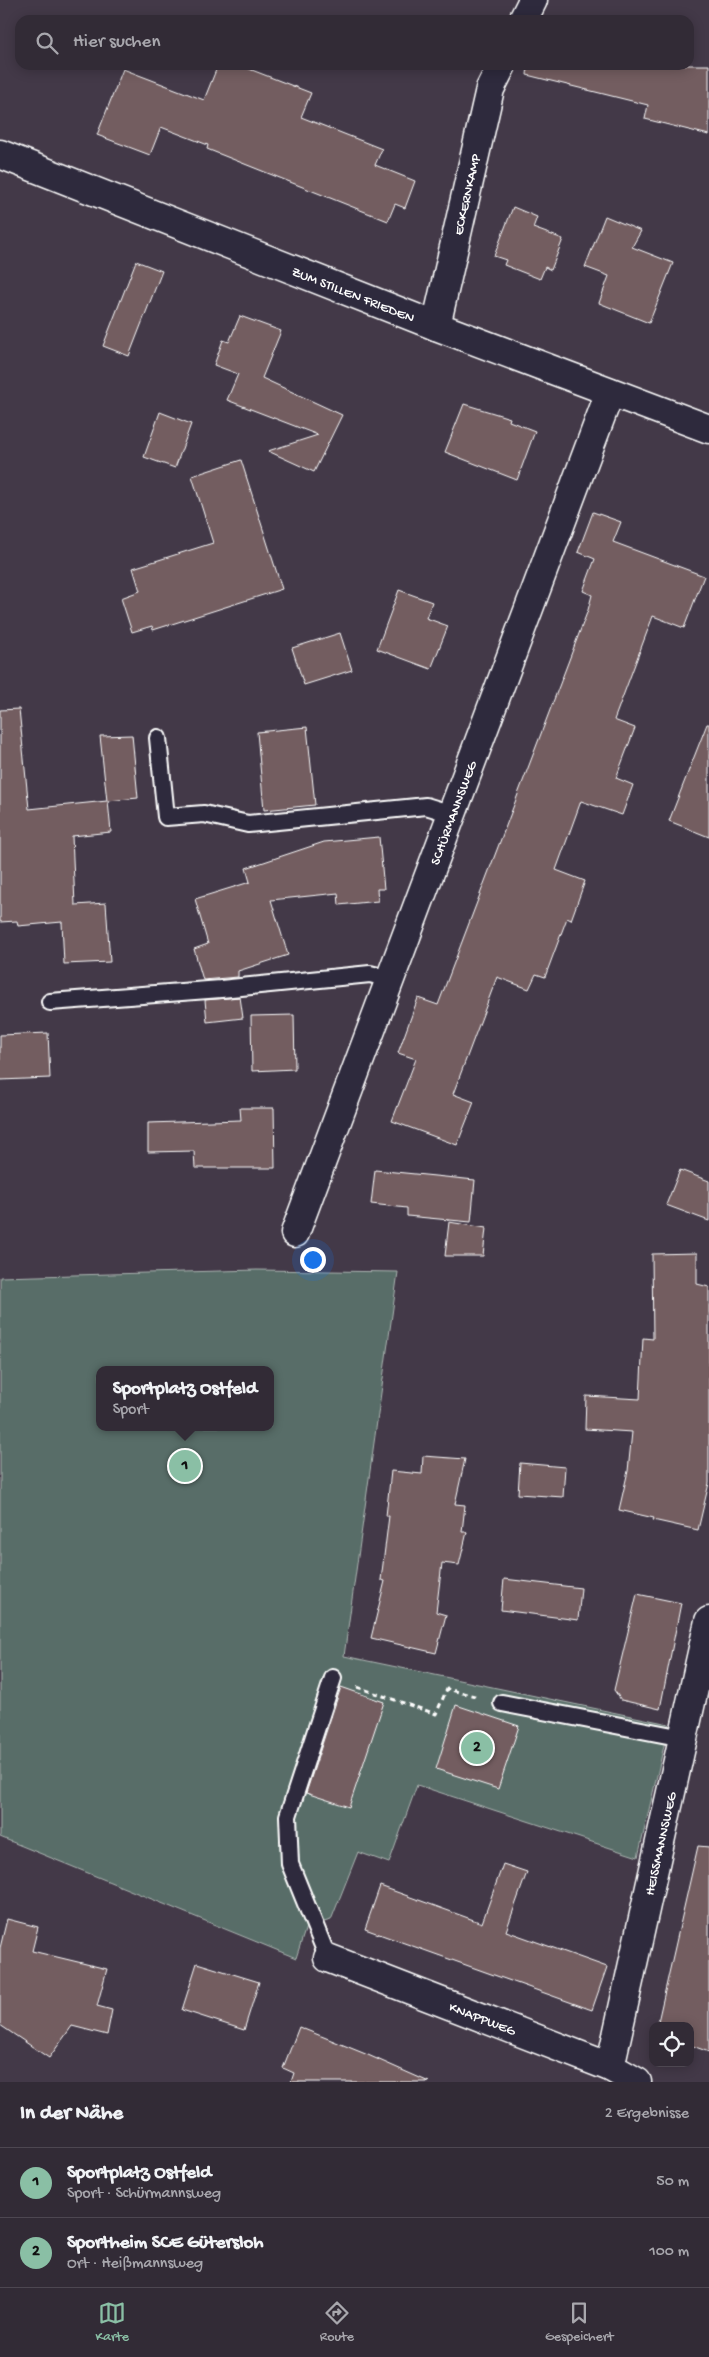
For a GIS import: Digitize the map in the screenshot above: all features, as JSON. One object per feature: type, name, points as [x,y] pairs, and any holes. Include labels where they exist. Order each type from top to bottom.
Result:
[{"type":"street","points":[[526,15],[533,0]]},
{"type":"street","name":"ECKERNKAMP","points":[[436,326],[490,89],[500,70]]},
{"type":"street","name":"ZUM STILLEN FRIEDEN","points":[[0,154],[436,326],[709,429]]},
{"type":"street","name":"SCHÜRMANNSWEG","points":[[294,1233],[610,392]]},
{"type":"street","name":"HEISSMANNSWEG","points":[[610,2067],[709,1621]]},
{"type":"street","name":"KNAPPWEG","points":[[328,1958],[610,2067],[637,2082]]},
{"type":"lane","points":[[158,738],[166,817],[204,814],[248,824],[426,806],[452,814]]},
{"type":"lane","points":[[50,1002],[370,974],[390,979]]},
{"type":"lane","points":[[328,1958],[290,1864],[288,1816],[333,1678]]},
{"type":"lane","points":[[502,1703],[683,1738]]},
{"type":"path","points":[[333,1678],[436,1714],[447,1689],[502,1703]]},
{"type":"green space","points":[[257,1270],[398,1272],[344,1656],[669,1724],[638,1857],[417,1785],[389,1863],[358,1852],[331,1920],[306,1927],[296,1958],[0,1837],[0,1277]]},
{"type":"building","points":[[694,65],[709,65],[709,135],[645,119],[648,105],[527,75],[528,70],[694,70]]},
{"type":"building","points":[[123,70],[204,100],[216,70],[252,70],[311,93],[301,117],[382,149],[375,165],[415,181],[405,208],[395,204],[388,221],[207,149],[208,145],[161,127],[150,155],[97,135]]},
{"type":"building","points":[[513,207],[537,217],[533,228],[563,239],[551,270],[545,267],[540,279],[504,265],[506,260],[494,256]]},
{"type":"building","points":[[605,216],[641,231],[632,247],[673,263],[649,323],[599,303],[609,276],[585,267]]},
{"type":"building","points":[[136,261],[162,271],[129,356],[103,346]]},
{"type":"building","points":[[240,316],[281,331],[262,378],[342,415],[314,472],[268,451],[318,435],[227,400],[238,374],[214,365],[223,340],[229,342]]},
{"type":"building","points":[[464,404],[510,418],[509,421],[535,431],[517,480],[445,452]]},
{"type":"building","points":[[160,412],[191,424],[175,468],[144,457]]},
{"type":"building","points":[[241,460],[282,589],[153,630],[152,626],[132,632],[121,598],[140,591],[133,568],[213,543],[192,476]]},
{"type":"building","points":[[593,512],[621,522],[613,542],[704,576],[684,628],[653,616],[614,720],[635,728],[616,778],[633,785],[622,815],[581,801],[556,870],[585,881],[571,920],[567,918],[545,977],[536,974],[529,989],[497,977],[453,1094],[474,1102],[457,1145],[392,1121],[416,1059],[398,1053],[418,998],[438,1005],[588,610],[592,595],[583,591],[595,559],[578,552]]},
{"type":"building","points":[[399,590],[432,602],[426,618],[448,626],[431,669],[377,649]]},
{"type":"building","points":[[340,633],[352,670],[304,685],[292,648]]},
{"type":"building","points":[[19,709],[29,809],[107,801],[100,736],[132,735],[138,798],[108,801],[111,832],[72,836],[75,905],[106,903],[110,962],[64,964],[62,922],[18,926],[17,921],[0,922],[0,710]]},
{"type":"building","points":[[707,724],[709,724],[709,837],[669,821]]},
{"type":"building","points":[[307,727],[315,805],[264,810],[257,732]]},
{"type":"building","points":[[379,837],[384,889],[377,889],[378,901],[339,905],[338,893],[271,900],[288,955],[238,971],[238,977],[203,980],[194,949],[208,944],[195,899],[250,882],[246,868],[324,842]]},
{"type":"building","points":[[240,997],[243,1018],[207,1022],[205,1000]]},
{"type":"building","points":[[294,1015],[295,1069],[252,1071],[251,1016]]},
{"type":"building","points":[[48,1033],[50,1078],[0,1080],[0,1035]]},
{"type":"building","points":[[240,1108],[274,1108],[275,1168],[195,1168],[194,1151],[148,1152],[148,1123],[241,1120]]},
{"type":"building","points":[[375,1170],[475,1180],[471,1222],[407,1216],[407,1208],[371,1204]]},
{"type":"building","points":[[680,1170],[709,1181],[709,1221],[666,1205]]},
{"type":"building","points":[[449,1222],[486,1228],[483,1256],[445,1256]]},
{"type":"building","points":[[697,1253],[697,1284],[709,1287],[709,1483],[698,1530],[619,1510],[628,1471],[632,1432],[585,1429],[586,1396],[640,1399],[643,1338],[653,1339],[652,1254]]},
{"type":"building","points":[[423,1456],[465,1459],[455,1504],[465,1505],[462,1532],[467,1532],[459,1565],[442,1563],[436,1612],[446,1615],[436,1653],[371,1638],[385,1581],[381,1580],[389,1516],[386,1516],[391,1471],[422,1474]]},
{"type":"building","points":[[520,1463],[565,1467],[563,1497],[518,1494]]},
{"type":"building","points":[[504,1579],[581,1588],[578,1620],[501,1610]]},
{"type":"building","points":[[637,1594],[681,1603],[660,1709],[621,1700],[614,1690]]},
{"type":"building","points":[[341,1687],[384,1702],[349,1807],[306,1793]]},
{"type":"building","points":[[456,1705],[519,1726],[498,1789],[436,1769]]},
{"type":"building","points":[[698,1846],[709,1847],[709,2052],[694,2046],[694,2022],[658,2022]]},
{"type":"building","points":[[503,1864],[527,1872],[506,1931],[607,1967],[592,2010],[365,1929],[380,1886],[482,1923]]},
{"type":"building","points":[[7,1919],[38,1927],[32,1951],[107,1969],[97,2006],[112,2010],[107,2035],[72,2026],[49,2058],[0,2025],[0,1948]]},
{"type":"building","points":[[197,1963],[259,1982],[244,2030],[182,2010]]},
{"type":"building","points":[[299,2027],[429,2082],[291,2082],[294,2073],[283,2068]]},
{"type":"place","name":"Sportplatz Ostfeld","points":[[185,1466]]},
{"type":"place","name":"Sportheim SCE Gütersloh","points":[[477,1748]]}]
